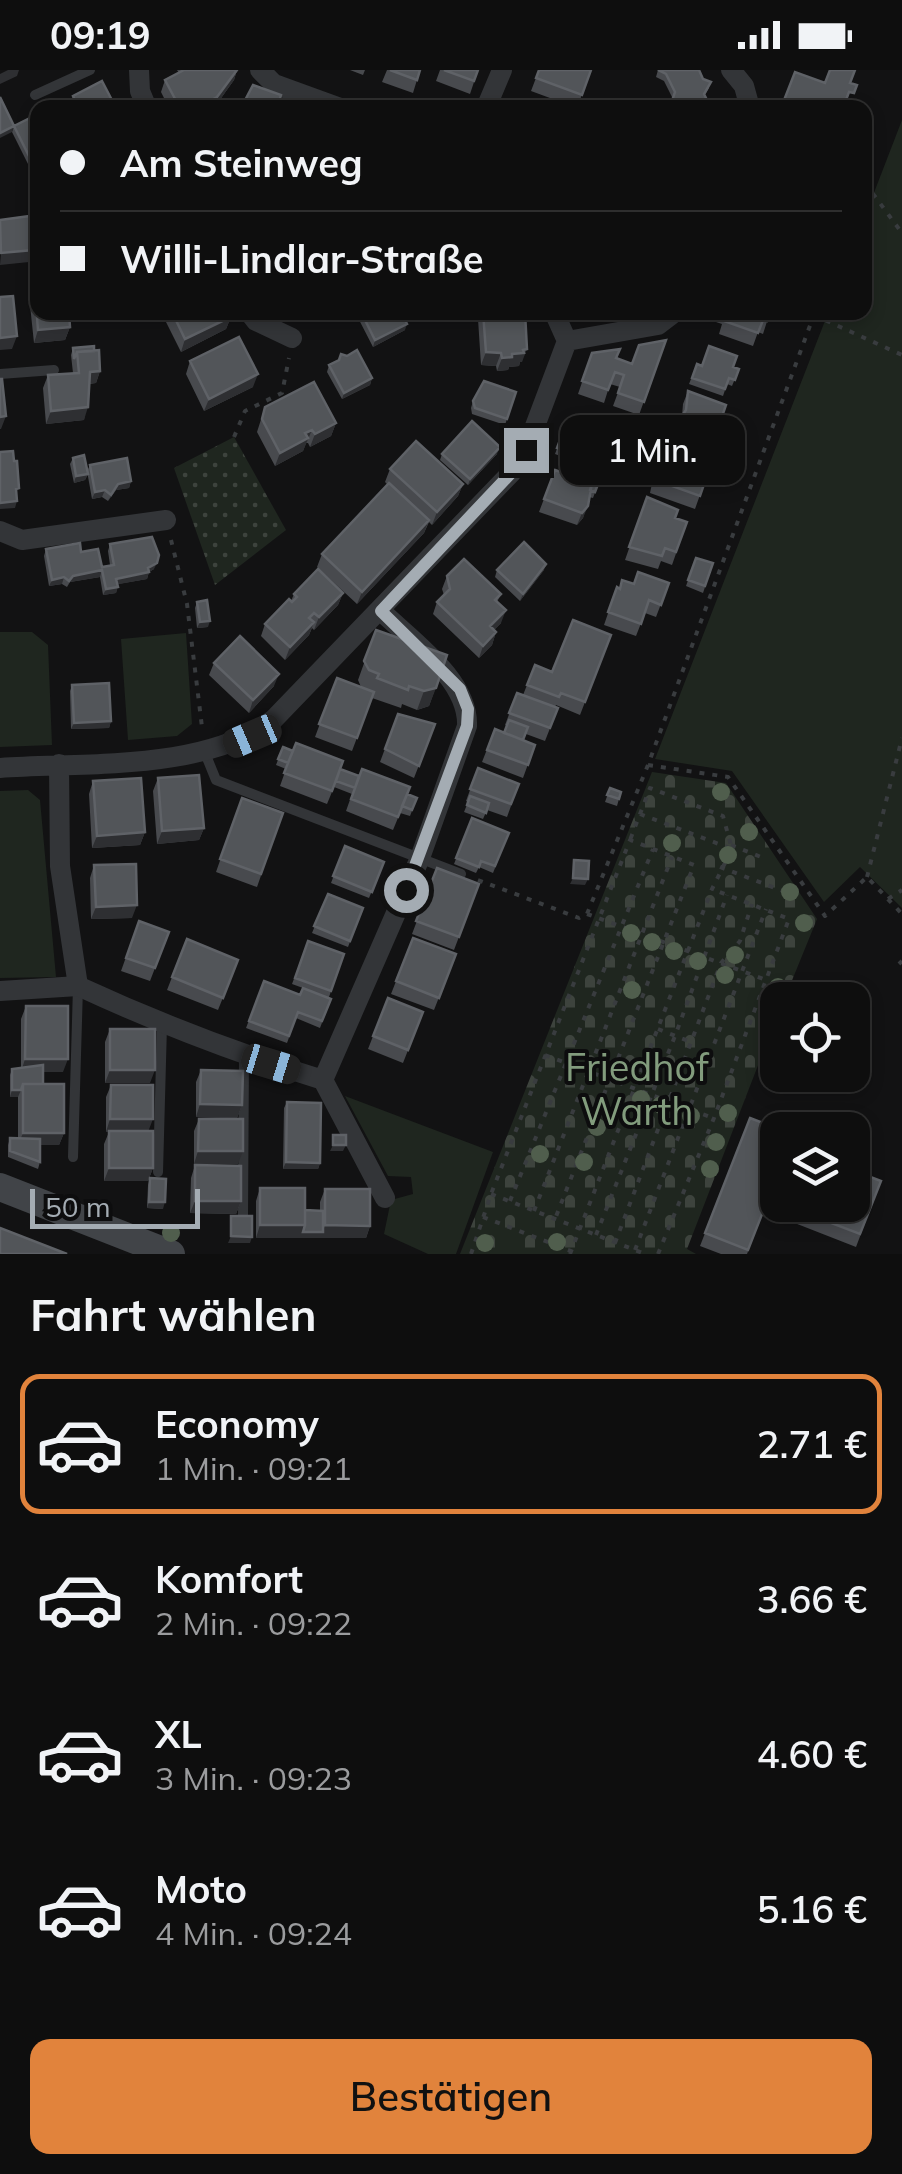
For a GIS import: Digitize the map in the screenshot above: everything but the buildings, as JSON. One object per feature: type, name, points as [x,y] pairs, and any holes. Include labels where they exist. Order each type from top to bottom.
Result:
[{"type":"main road","points":[[0,1187],[170,1254]]},
{"type":"street","points":[[140,70],[144,100]]},
{"type":"street","points":[[260,70],[274,84],[318,100]]},
{"type":"street","points":[[489,100],[502,70]]},
{"type":"street","points":[[731,70],[744,86],[748,100]]},
{"type":"street","points":[[255,320],[292,338]]},
{"type":"street","points":[[0,768],[205,753],[252,736],[274,719],[381,611],[519,461],[568,342],[558,320]]},
{"type":"street","points":[[568,342],[658,325],[665,320]]},
{"type":"street","points":[[0,531],[22,540],[166,520]]},
{"type":"street","points":[[324,1080],[420,858],[467,726],[468,709],[460,689],[381,611]]},
{"type":"street","points":[[59,764],[60,866],[78,986]]},
{"type":"street","points":[[0,992],[78,986],[162,1025],[324,1080],[385,1198]]},
{"type":"lane","points":[[35,95],[90,70]]},
{"type":"lane","points":[[0,374],[54,370]]},
{"type":"lane","points":[[205,753],[216,780],[462,874]]},
{"type":"lane","points":[[73,1157],[78,986]]},
{"type":"lane","points":[[158,1172],[162,1025]]},
{"type":"lane","points":[[242,1216],[244,1056]]},
{"type":"path","points":[[872,192],[902,233]]},
{"type":"path","points":[[462,874],[579,918],[587,914],[648,766],[813,320]]},
{"type":"path","points":[[828,320],[902,354]]},
{"type":"path","points":[[234,437],[245,411],[282,393],[292,338]]},
{"type":"path","points":[[166,520],[187,604],[205,753]]},
{"type":"path","points":[[648,766],[728,777],[825,916],[867,877],[902,738]]},
{"type":"path","points":[[471,1254],[483,1218],[491,1194],[650,788],[723,816],[732,847],[728,861],[720,867],[570,1252],[483,1218]]},
{"type":"path","points":[[640,814],[766,859]]},
{"type":"path","points":[[556,1220],[694,865],[630,840]]},
{"type":"path","points":[[510,1201],[653,850]]},
{"type":"path","points":[[534,1211],[672,856]]},
{"type":"path","points":[[720,867],[782,891]]},
{"type":"path","points":[[867,877],[902,914]]},
{"type":"path","points":[[658,1254],[789,919],[712,889]]},
{"type":"path","points":[[888,899],[902,890]]},
{"type":"path","points":[[596,1235],[727,894]]},
{"type":"path","points":[[615,1242],[721,963],[740,940],[752,904]]},
{"type":"path","points":[[635,1250],[766,910]]},
{"type":"path","points":[[587,914],[766,980]]},
{"type":"path","points":[[658,1029],[693,1043]]},
{"type":"path","points":[[545,1054],[714,1118]]},
{"type":"path","points":[[491,1194],[645,1254]]},
{"type":"green space","points":[[902,120],[902,908],[860,867],[824,902],[732,771],[655,759],[825,320],[872,320],[872,198]]},
{"type":"green space","points":[[234,437],[286,530],[215,585],[174,468]]},
{"type":"green space","points":[[0,632],[32,632],[48,645],[52,745],[0,747]]},
{"type":"green space","points":[[186,633],[192,724],[177,736],[128,740],[121,639]]},
{"type":"green space","name":"Friedhof Warth","points":[[652,772],[726,783],[817,919],[791,982],[760,982],[760,1060],[687,1249],[696,1254],[460,1254]]},
{"type":"green space","points":[[28,790],[40,800],[56,977],[0,978],[0,791]]},
{"type":"green space","points":[[345,1096],[493,1152],[456,1254],[428,1254],[384,1234],[391,1200],[413,1194],[411,1177],[388,1176]]},
{"type":"route","points":[[406,890],[467,726],[468,709],[460,689],[381,611],[512,472],[526,450]]}]
